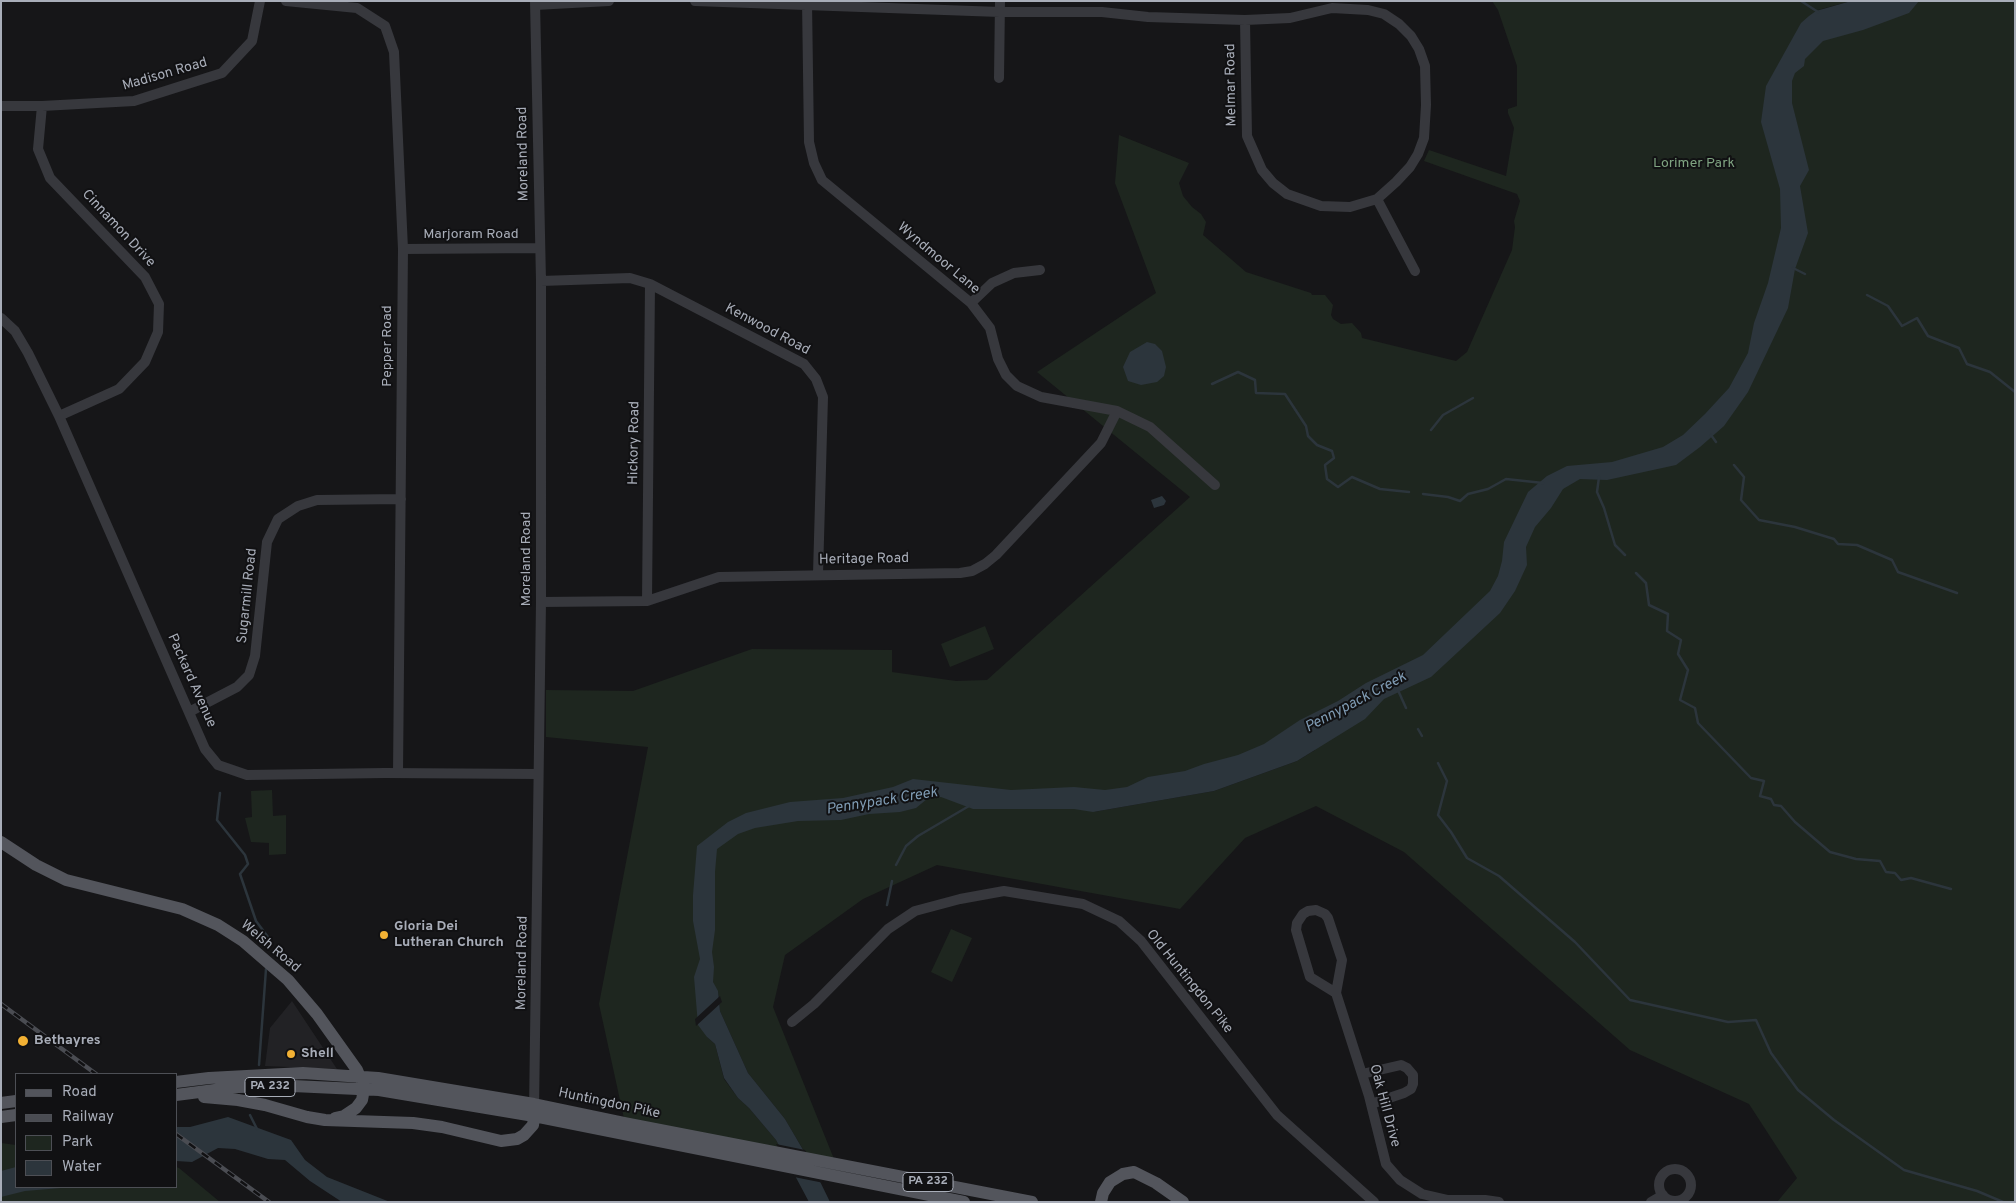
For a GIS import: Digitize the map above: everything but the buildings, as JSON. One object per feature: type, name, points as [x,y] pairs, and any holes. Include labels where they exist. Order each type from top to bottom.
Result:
[{"type":"main road","name":"Welsh Road","points":[[1,842],[36,865],[66,880],[182,909],[218,926],[243,941],[294,987],[317,1014],[360,1076],[364,1089]]},
{"type":"main road","name":"Huntingdon Pike","points":[[178,1082],[270,1074],[303,1073],[360,1076],[534,1110],[557,1121],[964,1202]]},
{"type":"main road","name":"Huntingdon Pike","points":[[178,1095],[238,1087],[293,1086],[364,1089],[534,1110],[567,1112],[1032,1202]]},
{"type":"main road","points":[[325,1120],[344,1116],[356,1108],[362,1100],[364,1089]]},
{"type":"main road","points":[[178,1095],[238,1100],[325,1120],[413,1123],[442,1127],[501,1141],[517,1139],[524,1135],[532,1126],[534,1110]]},
{"type":"main road","points":[[1,1103],[15,1101]]},
{"type":"main road","points":[[1,1117],[15,1114]]},
{"type":"main road","points":[[1101,1202],[1103,1193],[1110,1182],[1123,1174],[1134,1172],[1156,1183],[1184,1202]]},
{"type":"street","name":"Madison Road","points":[[1,106],[42,106],[134,101],[222,73],[252,41],[260,1]]},
{"type":"street","name":"Pepper Road","points":[[286,1],[357,8],[385,26],[394,52],[403,249],[398,773]]},
{"type":"street","points":[[535,3],[609,1]]},
{"type":"street","name":"Melmar Road","points":[[694,1],[1000,6],[1102,12],[1148,17],[1245,20],[1290,18],[1332,8],[1368,10],[1384,14],[1399,24],[1411,36],[1419,49],[1425,66],[1426,106],[1424,138],[1418,154],[1410,167],[1377,199],[1350,206],[1321,206],[1287,194],[1273,183],[1262,170],[1247,136],[1245,20]]},
{"type":"street","name":"Wyndmoor Lane","points":[[807,2],[809,142],[814,163],[822,180],[971,303],[990,328],[998,359],[1006,375],[1017,386],[1041,397],[1118,411],[1150,427],[1215,485]]},
{"type":"street","name":"Moreland Road","points":[[534,1110],[541,602],[541,281],[535,3]]},
{"type":"street","points":[[999,78],[1000,6]]},
{"type":"street","name":"Cinnamon Drive","points":[[42,106],[38,149],[50,178],[145,277],[159,304],[158,332],[145,362],[119,389],[59,416]]},
{"type":"street","points":[[1377,199],[1414,271]]},
{"type":"street","name":"Marjoram Road","points":[[403,249],[540,248]]},
{"type":"street","points":[[971,303],[992,283],[1014,273],[1040,270]]},
{"type":"street","name":"Kenwood Road","points":[[541,281],[630,278],[650,284],[804,364],[816,379],[823,397],[818,574]]},
{"type":"street","name":"Hickory Road","points":[[647,601],[650,284]]},
{"type":"street","name":"Packard Avenue","points":[[1,318],[15,331],[59,416],[205,749],[218,765],[247,775],[538,774]]},
{"type":"street","name":"Heritage Road","points":[[541,602],[647,601],[719,577],[960,573],[972,571],[985,564],[1101,443],[1118,411]]},
{"type":"street","name":"Sugarmill Road","points":[[190,712],[237,687],[249,674],[255,656],[267,542],[278,519],[298,506],[317,500],[402,499]]},
{"type":"street","name":"Old Huntingdon Pike","points":[[792,1022],[814,1004],[888,929],[915,911],[1004,891],[1083,904],[1119,921],[1141,942],[1277,1115],[1374,1202]]},
{"type":"street","name":"Oak Hill Drive","points":[[1336,993],[1314,981],[1307,972],[1296,926],[1298,919],[1308,911],[1321,912],[1330,922],[1342,960],[1336,993],[1371,1104],[1386,1164],[1400,1180],[1422,1194],[1448,1200],[1499,1202]]},
{"type":"street","points":[[1362,1074],[1401,1065],[1408,1068],[1413,1075],[1414,1084],[1411,1089],[1371,1104]]},
{"type":"street","points":[[1651,1202],[1663,1195]]},
{"type":"shaded area","points":[[292,1001],[337,1069],[265,1066],[270,1028]]},
{"type":"green space","name":"Lorimer Park","points":[[1492,1],[1851,1],[1818,10],[1887,1],[2015,1],[2015,1202],[1777,1202],[1797,1178],[1749,1104],[1630,1050],[1404,852],[1316,806],[1245,838],[1180,909],[937,865],[863,899],[785,955],[773,1007],[836,1164],[808,1158],[785,1119],[748,1073],[720,1011],[718,991],[707,1037],[715,1044],[724,1079],[738,1098],[776,1140],[784,1154],[625,1123],[599,1004],[648,747],[546,737],[546,690],[633,691],[752,649],[892,650],[892,672],[956,681],[987,680],[1190,497],[1037,372],[1156,293],[1115,183],[1119,135],[1189,163],[1179,183],[1183,196],[1201,214],[1206,222],[1203,235],[1246,272],[1311,293],[1312,295],[1325,295],[1333,305],[1331,315],[1333,319],[1341,324],[1352,323],[1361,333],[1362,338],[1456,361],[1467,352],[1512,250],[1514,221],[1520,201],[1517,194],[1424,161],[1429,150],[1506,176],[1514,128],[1508,109],[1517,106],[1517,66],[1498,10]],"holes":[[[1315,750],[1297,761],[1214,791],[1093,812]]]},
{"type":"green space","points":[[985,626],[994,649],[950,667],[941,644]]},
{"type":"green space","points":[[272,790],[273,816],[286,815],[286,854],[269,855],[269,843],[251,842],[245,818],[252,817],[251,791]]},
{"type":"green space","points":[[951,929],[972,938],[952,982],[931,972]]},
{"type":"green space","points":[[1,1143],[15,1145],[15,1188],[178,1188],[178,1168],[220,1202],[1,1202]]},
{"type":"water","name":"Pennypack Creek","points":[[1851,1],[1919,1],[1909,13],[1863,30],[1823,41],[1805,59],[1804,66],[1795,73],[1792,81],[1792,103],[1809,170],[1800,186],[1808,233],[1795,269],[1788,308],[1748,392],[1724,426],[1676,465],[1607,480],[1580,479],[1563,489],[1551,508],[1535,527],[1526,547],[1527,565],[1515,591],[1500,613],[1431,677],[1384,699],[1365,719],[1297,761],[1214,791],[1093,812],[1074,809],[973,809],[941,797],[927,799],[916,808],[900,812],[869,814],[841,820],[798,821],[755,828],[738,834],[717,849],[715,930],[712,952],[713,982],[718,991],[720,1011],[748,1073],[785,1119],[812,1165],[830,1202],[809,1202],[776,1140],[738,1098],[724,1078],[715,1044],[698,1025],[694,977],[700,959],[693,921],[697,846],[728,822],[746,813],[790,802],[843,798],[893,787],[913,779],[1011,790],[1074,787],[1105,790],[1127,787],[1148,777],[1185,771],[1238,755],[1264,744],[1300,720],[1338,701],[1366,683],[1423,655],[1490,591],[1498,576],[1504,542],[1528,492],[1547,476],[1567,466],[1612,462],[1663,447],[1683,435],[1729,388],[1748,353],[1754,323],[1768,283],[1781,228],[1780,189],[1761,122],[1766,86],[1801,23],[1816,11]]},
{"type":"water","points":[[1147,342],[1155,344],[1162,351],[1166,367],[1164,376],[1157,382],[1141,385],[1128,381],[1123,367],[1130,352]]},
{"type":"water","points":[[1162,496],[1166,501],[1164,505],[1154,508],[1151,500]]},
{"type":"water","points":[[228,1117],[291,1140],[305,1160],[327,1177],[390,1202],[342,1202],[310,1181],[285,1160],[268,1159],[235,1149],[218,1148],[192,1162],[178,1161],[178,1127],[190,1127]]},
{"type":"water","points":[[15,1167],[15,1188],[61,1188],[25,1191],[1,1197],[1,1171]]},
{"type":"pier","points":[[720,996],[722,1002],[696,1026],[695,1019]]},
{"type":"pier","points":[[776,1144],[805,1150],[824,1183],[794,1177]]},
{"type":"waterway","points":[[1801,1],[1818,12]]},
{"type":"waterway","points":[[1793,268],[1805,274]]},
{"type":"waterway","points":[[1867,295],[1888,306],[1902,326],[1917,318],[1928,336],[1959,348],[1967,364],[1990,372],[2015,392]]},
{"type":"waterway","points":[[1212,384],[1238,372],[1255,380],[1256,393],[1285,394],[1306,426],[1308,436],[1317,445],[1332,451],[1334,458],[1325,465],[1327,479],[1338,487],[1352,477],[1380,489],[1409,492]]},
{"type":"waterway","points":[[1431,430],[1443,415],[1473,398]]},
{"type":"waterway","points":[[1711,435],[1716,442]]},
{"type":"waterway","points":[[1734,465],[1744,477],[1741,500],[1759,520],[1795,527],[1834,539],[1838,544],[1857,545],[1892,560],[1898,572],[1957,593]]},
{"type":"waterway","points":[[1599,477],[1597,492],[1615,545],[1625,555]]},
{"type":"waterway","points":[[1423,494],[1448,497],[1460,501],[1468,494],[1488,489],[1506,479],[1543,483]]},
{"type":"waterway","points":[[1636,573],[1646,583],[1649,605],[1668,614],[1667,631],[1681,640],[1678,654],[1688,670],[1680,700],[1695,708],[1698,723],[1751,778],[1764,781],[1760,796],[1771,799],[1774,805],[1781,806],[1795,822],[1830,852],[1856,859],[1880,861],[1886,872],[1895,873],[1901,880],[1911,878],[1951,889]]},
{"type":"waterway","name":"Pennypack Creek","points":[[1397,688],[1406,708]]},
{"type":"waterway","points":[[1418,729],[1422,736]]},
{"type":"waterway","points":[[1438,763],[1447,781],[1438,815],[1467,858],[1499,876],[1575,942],[1630,1000],[1728,1022],[1756,1020],[1771,1053],[1798,1090],[1834,1120],[1904,1170],[1977,1191],[2003,1202]]},
{"type":"waterway","points":[[220,793],[217,820],[245,855],[248,864],[240,874],[256,921],[268,937]]},
{"type":"waterway","points":[[896,865],[906,846],[918,836],[969,806]]},
{"type":"waterway","points":[[887,905],[892,881]]},
{"type":"waterway","points":[[259,1065],[266,969]]},
{"type":"waterway","points":[[250,1115],[257,1129]]},
{"type":"railway","points":[[1,1004],[95,1073]]},
{"type":"railway","points":[[178,1135],[269,1202]]},
{"type":"place","name":"Gloria Dei Lutheran Church","points":[[384,935]]},
{"type":"place","name":"Bethayres","points":[[23,1041]]},
{"type":"place","name":"Shell","points":[[291,1054]]}]
